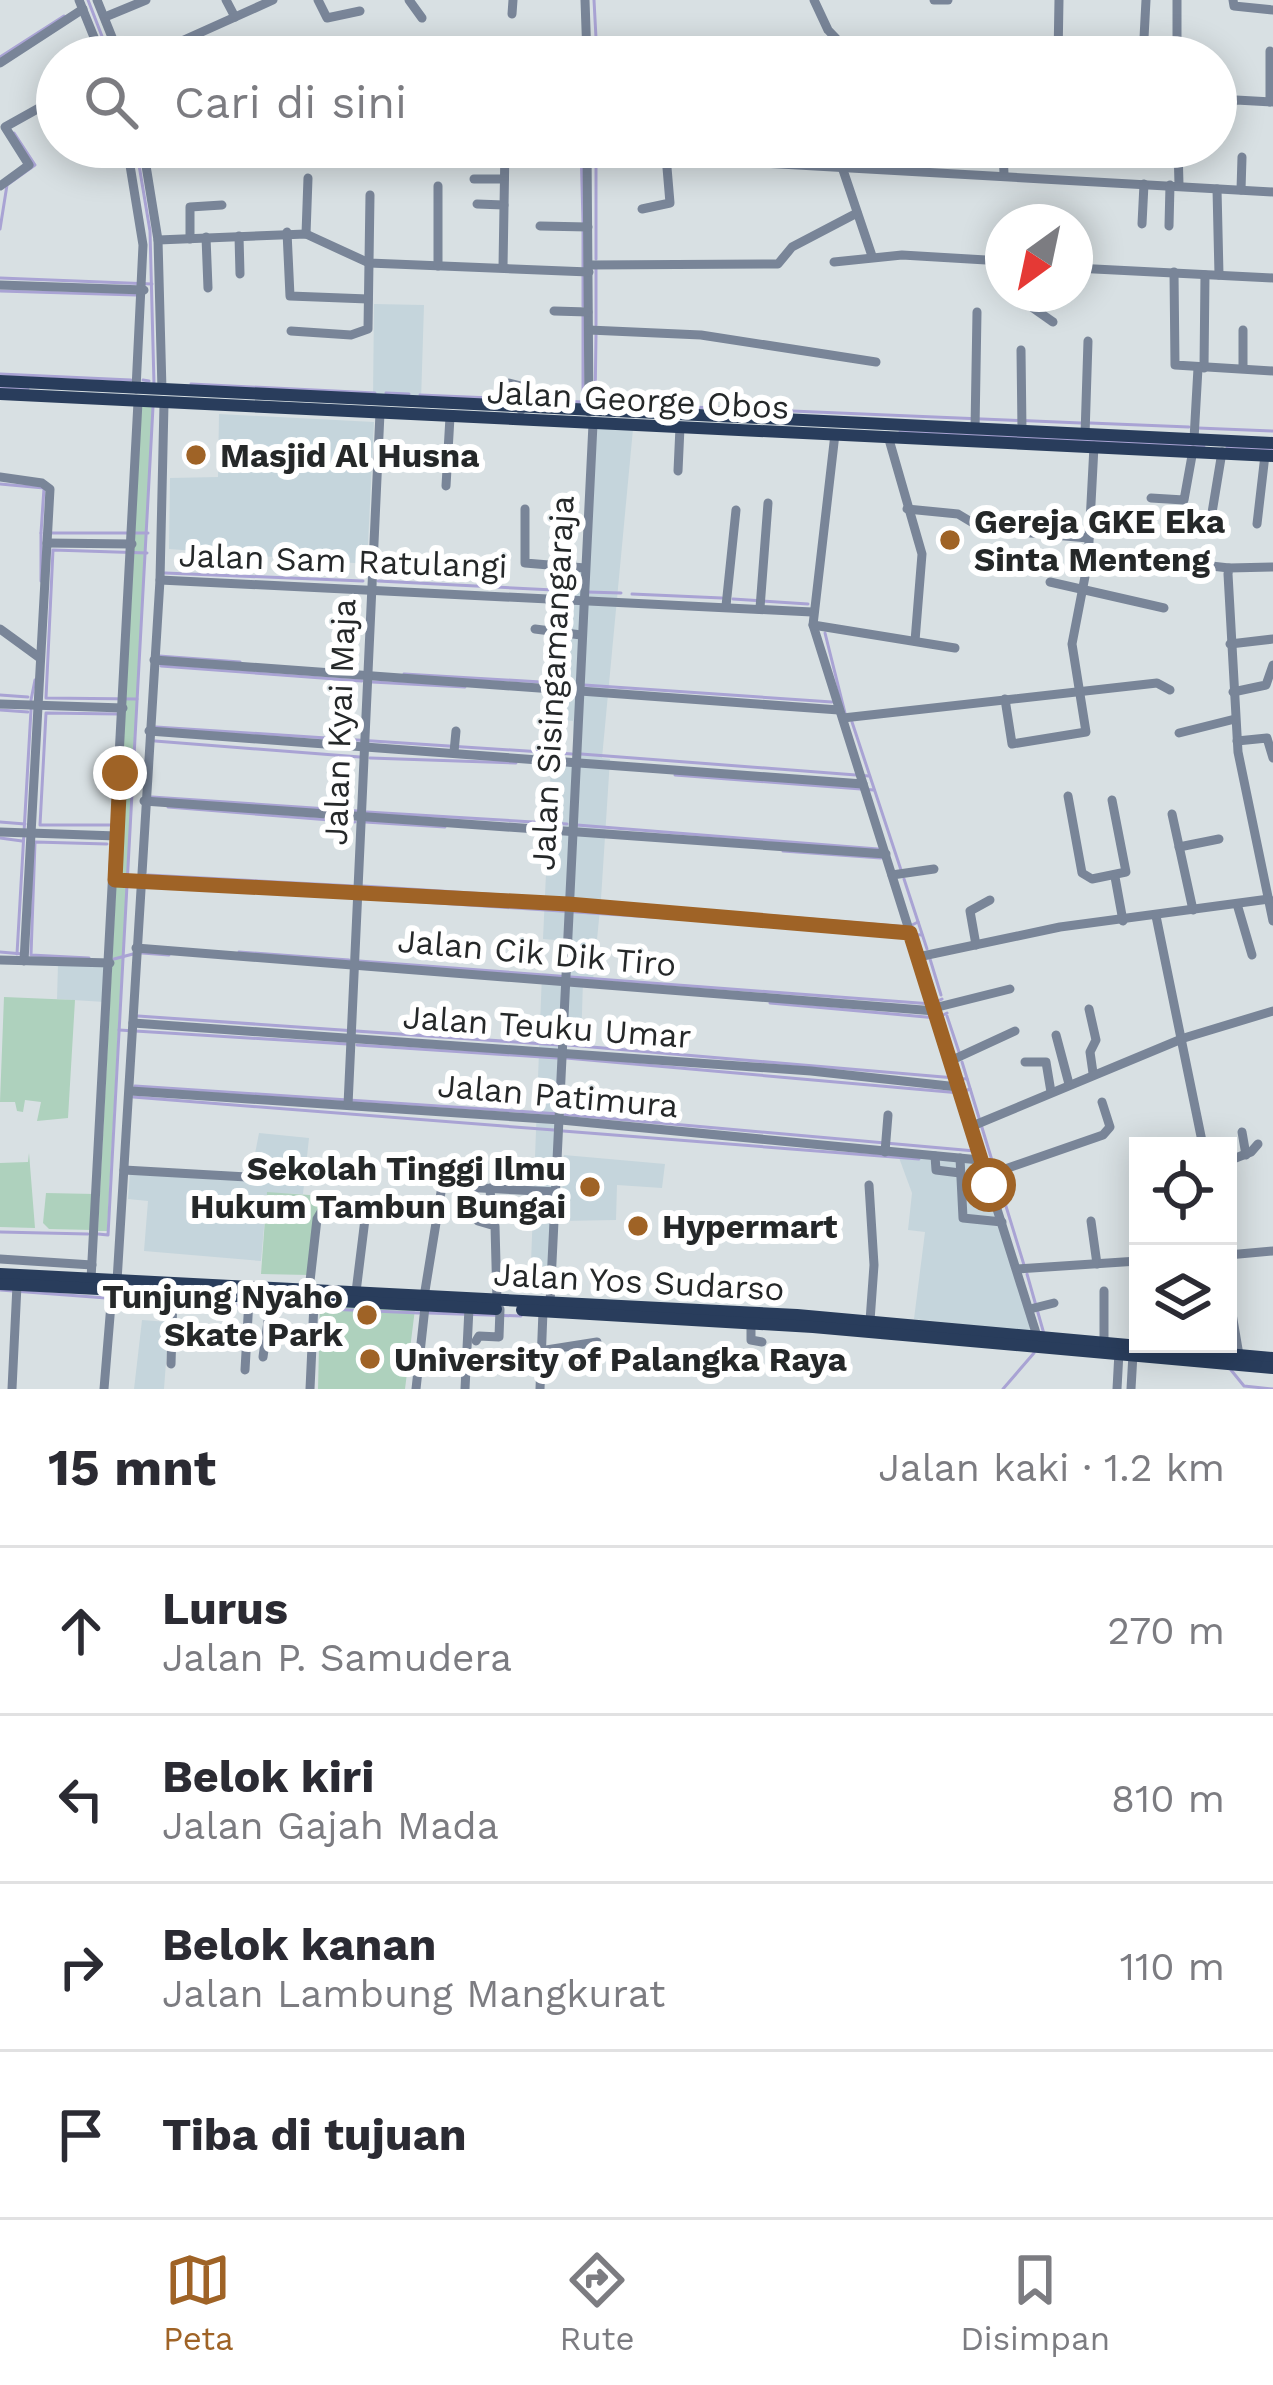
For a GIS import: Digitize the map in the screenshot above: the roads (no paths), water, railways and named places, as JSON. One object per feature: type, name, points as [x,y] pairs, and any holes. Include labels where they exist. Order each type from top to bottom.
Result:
[{"type":"main road","points":[[0,381],[58,391]]},
{"type":"main road","name":"Jalan George Obos","points":[[137,395],[163,390],[249,402],[450,417],[527,414]]},
{"type":"main road","points":[[0,394],[137,395]]},
{"type":"main road","name":"Jalan George Obos","points":[[249,402],[729,424],[1022,431],[1090,440]]},
{"type":"main road","name":"Jalan George Obos","points":[[591,418],[680,428],[729,424],[835,434],[1090,440],[1270,451]]},
{"type":"main road","name":"Jalan Yos Sudarso","points":[[0,1274],[54,1269],[92,1272],[114,1286],[173,1295],[207,1291],[271,1300],[356,1292],[470,1308],[499,1305]]},
{"type":"main road","name":"Jalan Yos Sudarso","points":[[0,1283],[499,1305],[544,1312],[751,1323],[782,1320],[1129,1343]]},
{"type":"main road","name":"Jalan Yos Sudarso","points":[[544,1312],[870,1321],[887,1328]]},
{"type":"main road","name":"Jalan Yos Sudarso","points":[[1045,1340],[1125,1360],[1273,1368]]},
{"type":"main road","name":"Jalan Yos Sudarso","points":[[1223,1353],[1273,1358]]},
{"type":"street","points":[[97,0],[112,36]]},
{"type":"street","points":[[105,17],[146,0]]},
{"type":"street","points":[[226,0],[236,17]]},
{"type":"street","points":[[193,36],[273,0]]},
{"type":"street","points":[[318,0],[327,18],[359,10]]},
{"type":"street","points":[[409,0],[422,18]]},
{"type":"street","points":[[512,14],[513,0]]},
{"type":"street","points":[[586,0],[587,36]]},
{"type":"street","points":[[814,0],[834,36]]},
{"type":"street","points":[[934,0],[948,0]]},
{"type":"street","points":[[1058,36],[1059,0]]},
{"type":"street","points":[[1144,36],[1146,0]]},
{"type":"street","points":[[1177,0],[1177,36]]},
{"type":"street","points":[[1233,0],[1234,6],[1273,10]]},
{"type":"street","points":[[37,36],[81,5],[94,36]]},
{"type":"street","points":[[0,62],[36,37]]},
{"type":"street","points":[[1237,100],[1271,102],[1270,50]]},
{"type":"street","points":[[0,186],[29,165],[3,128],[36,110]]},
{"type":"street","points":[[1240,190],[1242,157]]},
{"type":"street","points":[[104,1389],[124,1170],[110,963],[144,801],[154,660],[142,618],[132,544],[144,290],[129,168]]},
{"type":"street","points":[[92,1272],[133,1023],[136,948],[117,836],[123,708],[142,618],[160,580],[163,390],[158,240],[146,168]]},
{"type":"street","points":[[503,267],[504,168]]},
{"type":"street","name":"Jalan Sisingamangaraja","points":[[540,1389],[558,1192],[591,418],[587,168]]},
{"type":"street","points":[[642,209],[670,203],[667,168]]},
{"type":"street","points":[[842,168],[872,256]]},
{"type":"street","points":[[900,168],[1273,192]]},
{"type":"street","points":[[1004,168],[1004,175]]},
{"type":"street","points":[[1169,226],[1176,168]]},
{"type":"street","points":[[306,234],[308,178]]},
{"type":"street","points":[[474,179],[504,179]]},
{"type":"street","points":[[1142,224],[1144,184]]},
{"type":"street","points":[[438,186],[438,266]]},
{"type":"street","points":[[1216,189],[1219,275]]},
{"type":"street","points":[[291,331],[364,333],[370,195]]},
{"type":"street","points":[[190,238],[190,207],[222,205]]},
{"type":"street","points":[[477,205],[504,205]]},
{"type":"street","points":[[158,240],[287,232],[306,234],[369,263],[438,266],[777,264],[792,247],[857,213]]},
{"type":"street","points":[[540,226],[588,227]]},
{"type":"street","points":[[287,232],[290,296],[368,298]]},
{"type":"street","points":[[238,236],[240,274]]},
{"type":"street","points":[[206,237],[208,288]]},
{"type":"street","points":[[834,262],[872,256],[985,261]]},
{"type":"street","points":[[1093,269],[1273,278]]},
{"type":"street","points":[[1174,272],[1172,362],[1273,371]]},
{"type":"street","points":[[1204,274],[1201,368],[1209,531]]},
{"type":"street","points":[[0,285],[144,290]]},
{"type":"street","points":[[554,311],[588,312]]},
{"type":"street","points":[[976,429],[977,312]]},
{"type":"street","points":[[1038,312],[1053,322]]},
{"type":"street","points":[[589,330],[701,335],[876,362]]},
{"type":"street","points":[[1243,330],[1243,368]]},
{"type":"street","points":[[1005,699],[1015,745],[1083,735],[1072,635],[1088,552],[1088,341]]},
{"type":"street","points":[[1021,350],[1022,431]]},
{"type":"street","points":[[509,383],[521,386],[527,414]]},
{"type":"street","name":"Jalan Kyai Maja","points":[[348,1105],[380,413]]},
{"type":"street","points":[[446,486],[450,417]]},
{"type":"street","points":[[678,471],[680,428]]},
{"type":"street","points":[[835,434],[813,625],[910,933],[928,955],[934,1010],[958,1087],[977,1124],[980,1160],[995,1178],[1002,1222],[1041,1307],[1045,1340]]},
{"type":"street","points":[[888,436],[923,567],[915,641]]},
{"type":"street","points":[[1151,498],[1184,500],[1205,447]]},
{"type":"street","points":[[1257,524],[1270,451]]},
{"type":"street","points":[[0,477],[48,485],[24,961]]},
{"type":"street","points":[[761,601],[768,503]]},
{"type":"street","points":[[525,509],[526,564],[585,568]]},
{"type":"street","points":[[907,509],[958,514],[983,529],[1088,538]]},
{"type":"street","points":[[727,606],[736,510]]},
{"type":"street","points":[[47,543],[132,544]]},
{"type":"street","points":[[1088,552],[1228,568],[1273,567]]},
{"type":"street","points":[[1228,568],[1237,741],[1273,921]]},
{"type":"street","name":"Jalan Sam Ratulangi","points":[[160,580],[727,606],[761,601],[812,612]]},
{"type":"street","points":[[1050,582],[1164,608]]},
{"type":"street","points":[[626,602],[627,586]]},
{"type":"street","points":[[813,625],[955,649]]},
{"type":"street","points":[[535,628],[580,635]]},
{"type":"street","points":[[0,629],[40,662]]},
{"type":"street","points":[[1230,644],[1273,639]]},
{"type":"street","points":[[154,660],[841,714],[940,711],[1157,683],[1170,690]]},
{"type":"street","points":[[1233,692],[1266,686],[1273,665]]},
{"type":"street","points":[[0,704],[123,708]]},
{"type":"street","points":[[1179,734],[1235,719]]},
{"type":"street","points":[[149,731],[863,784]]},
{"type":"street","points":[[454,752],[456,731]]},
{"type":"street","points":[[1237,741],[1267,738],[1273,758]]},
{"type":"street","points":[[1068,796],[1082,873],[1091,879],[1126,872],[1112,800]]},
{"type":"street","points":[[144,801],[886,854]]},
{"type":"street","points":[[406,819],[407,802]]},
{"type":"street","points":[[1172,814],[1192,910]]},
{"type":"street","points":[[0,832],[117,836]]},
{"type":"street","points":[[1179,847],[1219,839]]},
{"type":"street","points":[[892,875],[934,868]]},
{"type":"street","points":[[1115,877],[1123,921]]},
{"type":"street","points":[[127,881],[568,904],[910,933]]},
{"type":"street","points":[[928,955],[1237,904],[1270,891]]},
{"type":"street","points":[[976,945],[970,911],[990,900]]},
{"type":"street","points":[[1237,904],[1252,955]]},
{"type":"street","points":[[1156,916],[1201,1137]]},
{"type":"street","name":"Jalan Cik Dik Tiro","points":[[136,948],[934,1010],[1010,989]]},
{"type":"street","points":[[0,960],[110,963]]},
{"type":"street","points":[[1088,1009],[1096,1040],[1090,1052],[1094,1073]]},
{"type":"street","points":[[977,1124],[1184,1037],[1273,1011]]},
{"type":"street","name":"Jalan Teuku Umar","points":[[133,1023],[352,1036],[958,1087]]},
{"type":"street","points":[[950,1061],[1015,1031]]},
{"type":"street","points":[[1057,1035],[1069,1084]]},
{"type":"street","points":[[1025,1062],[1046,1062],[1051,1092]]},
{"type":"street","name":"Jalan Patimura","points":[[119,1088],[561,1120],[980,1160]]},
{"type":"street","points":[[995,1178],[1103,1135],[1110,1127],[1102,1102]]},
{"type":"street","points":[[885,1152],[888,1115]]},
{"type":"street","points":[[1241,1132],[1246,1155]]},
{"type":"street","points":[[1237,1158],[1258,1144]]},
{"type":"street","points":[[935,1156],[936,1170],[960,1173]]},
{"type":"street","points":[[960,1158],[963,1218],[1002,1222]]},
{"type":"street","points":[[416,1389],[442,1163]]},
{"type":"street","points":[[124,1170],[247,1177]]},
{"type":"street","points":[[869,1185],[874,1265],[870,1321]]},
{"type":"street","points":[[442,1186],[558,1192]]},
{"type":"street","points":[[476,1341],[479,1336],[504,1337],[490,1188]]},
{"type":"street","points":[[310,1389],[317,1219],[325,1205],[366,1211],[356,1292]]},
{"type":"street","points":[[478,1221],[491,1221]]},
{"type":"street","points":[[1091,1221],[1097,1264]]},
{"type":"street","points":[[434,1238],[452,1239]]},
{"type":"street","points":[[1237,1254],[1273,1250]]},
{"type":"street","points":[[0,1259],[54,1269]]},
{"type":"street","points":[[1024,1269],[1129,1262]]},
{"type":"street","points":[[12,1389],[17,1285]]},
{"type":"street","points":[[1104,1291],[1104,1341]]},
{"type":"street","points":[[171,1364],[173,1295]]},
{"type":"street","points":[[244,1370],[249,1299]]},
{"type":"street","points":[[263,1357],[271,1300]]},
{"type":"street","points":[[465,1389],[470,1308]]},
{"type":"street","points":[[751,1323],[751,1340],[762,1342]]},
{"type":"street","points":[[540,1351],[597,1342]]},
{"type":"street","points":[[1237,1343],[1239,1355]]},
{"type":"street","points":[[1117,1389],[1125,1360]]},
{"type":"street","points":[[1125,1360],[1131,1389]]},
{"type":"waterway","points":[[88,0],[102,36]]},
{"type":"waterway","points":[[594,0],[596,36]]},
{"type":"waterway","points":[[0,57],[64,16]]},
{"type":"waterway","points":[[0,229],[7,185],[35,165],[14,133]]},
{"type":"waterway","points":[[140,168],[150,231],[154,384]]},
{"type":"waterway","points":[[582,168],[583,222]]},
{"type":"waterway","points":[[596,168],[596,259]]},
{"type":"waterway","points":[[583,231],[583,306]]},
{"type":"waterway","points":[[596,269],[596,325]]},
{"type":"waterway","points":[[0,278],[152,284]]},
{"type":"waterway","points":[[0,291],[136,295]]},
{"type":"waterway","points":[[420,395],[583,402],[583,315]]},
{"type":"waterway","points":[[596,335],[595,403],[1081,423]]},
{"type":"waterway","points":[[0,374],[131,380]]},
{"type":"waterway","points":[[143,380],[149,381]]},
{"type":"waterway","points":[[191,384],[375,393]]},
{"type":"waterway","points":[[0,388],[28,389]]},
{"type":"waterway","points":[[386,393],[409,394]]},
{"type":"waterway","points":[[98,1234],[108,1235],[153,407]]},
{"type":"waterway","points":[[1090,423],[1189,427]]},
{"type":"waterway","points":[[1198,428],[1273,431]]},
{"type":"waterway","points":[[900,432],[1204,446]]},
{"type":"waterway","points":[[1227,447],[1273,450]]},
{"type":"waterway","points":[[0,484],[44,488],[41,533]]},
{"type":"waterway","points":[[41,533],[41,581]]},
{"type":"waterway","points":[[50,533],[148,533]]},
{"type":"waterway","points":[[137,699],[46,698],[53,550],[147,553]]},
{"type":"waterway","points":[[165,573],[363,581]]},
{"type":"waterway","points":[[378,581],[574,591]]},
{"type":"waterway","points":[[587,592],[621,593]]},
{"type":"waterway","points":[[632,594],[722,598]]},
{"type":"waterway","points":[[733,599],[808,604]]},
{"type":"waterway","points":[[825,633],[845,713]]},
{"type":"waterway","points":[[159,656],[240,662]]},
{"type":"waterway","points":[[161,666],[362,681]]},
{"type":"waterway","points":[[404,674],[574,684]]},
{"type":"waterway","points":[[31,700],[35,680]]},
{"type":"waterway","points":[[372,682],[465,687]]},
{"type":"waterway","points":[[584,685],[832,702]]},
{"type":"waterway","points":[[0,695],[28,697]]},
{"type":"waterway","points":[[0,710],[28,712]]},
{"type":"waterway","points":[[17,954],[31,710]]},
{"type":"waterway","points":[[111,825],[40,825],[46,713],[118,714]]},
{"type":"waterway","points":[[852,722],[901,870]]},
{"type":"waterway","points":[[156,727],[572,754]]},
{"type":"waterway","points":[[155,741],[360,757]]},
{"type":"waterway","points":[[581,754],[869,776]]},
{"type":"waterway","points":[[370,758],[516,763]]},
{"type":"waterway","points":[[675,775],[874,790]]},
{"type":"waterway","points":[[152,797],[358,811]]},
{"type":"waterway","points":[[168,807],[355,822]]},
{"type":"waterway","points":[[367,812],[567,824]]},
{"type":"waterway","points":[[0,822],[25,824]]},
{"type":"waterway","points":[[365,822],[445,827]]},
{"type":"waterway","points":[[577,825],[878,849]]},
{"type":"waterway","points":[[0,838],[22,841]]},
{"type":"waterway","points":[[89,958],[31,955],[35,842],[107,844]]},
{"type":"waterway","points":[[783,851],[881,858]]},
{"type":"waterway","points":[[148,875],[354,886]]},
{"type":"waterway","points":[[904,879],[927,949]]},
{"type":"waterway","points":[[363,886],[563,899]]},
{"type":"waterway","points":[[363,898],[922,935]]},
{"type":"waterway","points":[[576,900],[908,927],[918,922]]},
{"type":"waterway","points":[[0,952],[23,954]]},
{"type":"waterway","points":[[239,952],[349,960]]},
{"type":"waterway","points":[[142,953],[169,955]]},
{"type":"waterway","points":[[114,959],[133,954]]},
{"type":"waterway","points":[[930,959],[941,995]]},
{"type":"waterway","points":[[359,961],[932,1004],[942,999]]},
{"type":"waterway","points":[[770,1003],[937,1018],[947,1013]]},
{"type":"waterway","points":[[138,1016],[559,1045]]},
{"type":"waterway","points":[[947,1016],[959,1052]]},
{"type":"waterway","points":[[119,1030],[347,1044]]},
{"type":"waterway","points":[[357,1045],[557,1058]]},
{"type":"waterway","points":[[568,1045],[967,1079]]},
{"type":"waterway","points":[[566,1058],[960,1093],[970,1089]]},
{"type":"waterway","points":[[962,1062],[994,1167]]},
{"type":"waterway","points":[[135,1086],[560,1114],[975,1151]]},
{"type":"waterway","points":[[133,1097],[554,1130]]},
{"type":"waterway","points":[[563,1131],[919,1159]]},
{"type":"waterway","points":[[997,1177],[1024,1265]]},
{"type":"waterway","points":[[0,1232],[88,1234]]},
{"type":"waterway","points":[[1027,1274],[1044,1334]]},
{"type":"waterway","points":[[0,1290],[106,1298]]},
{"type":"waterway","points":[[116,1298],[200,1303]]},
{"type":"waterway","points":[[211,1304],[419,1313]]},
{"type":"waterway","points":[[429,1313],[521,1316]]},
{"type":"waterway","points":[[1003,1389],[1034,1353]]},
{"type":"waterway","points":[[1231,1370],[1244,1386],[1273,1389]]},
{"type":"place","name":"Masjid Al Husna","points":[[196,455]]},
{"type":"place","name":"Gereja GKE Eka Sinta Menteng","points":[[950,540]]},
{"type":"place","name":"Sekolah Tinggi Ilmu Hukum Tambun Bungai","points":[[590,1187]]},
{"type":"place","name":"Hypermart","points":[[638,1226]]},
{"type":"place","name":"Tunjung Nyaho Skate Park","points":[[367,1315]]},
{"type":"place","name":"University of Palangka Raya","points":[[370,1359]]}]
